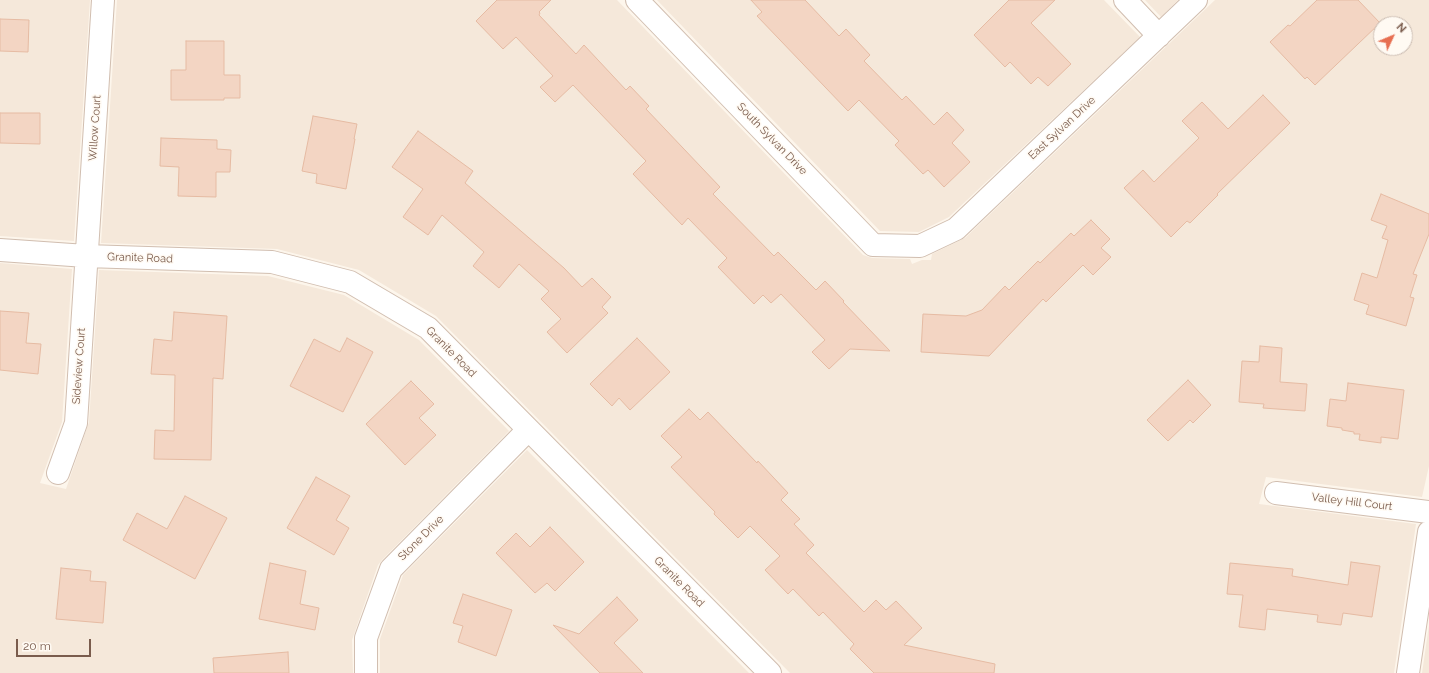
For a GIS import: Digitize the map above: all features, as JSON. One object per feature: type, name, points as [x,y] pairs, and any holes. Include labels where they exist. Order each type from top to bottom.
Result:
[{"type":"street","name":"Willow Court","points":[[86,256],[103,0]]},
{"type":"street","name":"South Sylvan Drive","points":[[637,0],[873,245],[920,246]]},
{"type":"street","points":[[1125,0],[1159,36]]},
{"type":"street","name":"East Sylvan Drive","points":[[920,246],[956,229],[1196,0]]},
{"type":"street","name":"Granite Road","points":[[0,250],[86,256],[272,262],[350,282],[428,328],[770,673]]},
{"type":"street","name":"Sideview Court","points":[[58,473],[76,423],[86,256]]},
{"type":"street","name":"Stone Drive","points":[[366,673],[366,638],[391,569],[528,430]]},
{"type":"street","name":"Valley Hill Court","points":[[1276,493],[1429,512]]},
{"type":"street","points":[[1408,673],[1429,532]]},
{"type":"shaded area","points":[[0,0],[90,0],[74,241],[0,236]]},
{"type":"shaded area","points":[[117,0],[617,0],[863,255],[872,258],[910,259],[912,264],[922,260],[931,260],[932,254],[965,238],[1215,0],[1429,0],[1429,466],[1422,497],[1266,477],[1259,504],[1416,524],[1394,673],[790,673],[436,316],[359,270],[277,249],[101,243]]},
{"type":"shaded area","points":[[657,0],[1104,0],[1140,37],[949,217],[919,232],[880,231]]},
{"type":"shaded area","points":[[1145,0],[1178,0],[1161,17]]},
{"type":"shaded area","points":[[0,263],[72,269],[62,422],[40,483],[66,489],[89,422],[99,270],[268,276],[344,295],[419,340],[509,431],[378,565],[352,640],[353,673],[0,673]]},
{"type":"shaded area","points":[[527,450],[749,673],[380,673],[380,639],[403,575]]},
{"type":"shaded area","points":[[1429,625],[1429,673],[1422,673]]},
{"type":"building","points":[[497,0],[551,0],[539,12],[539,15],[576,54],[584,45],[626,90],[630,86],[649,106],[646,109],[720,187],[713,194],[774,256],[778,252],[816,290],[825,281],[890,351],[850,349],[829,369],[812,352],[825,340],[781,294],[771,303],[763,295],[754,304],[718,267],[727,258],[688,218],[682,225],[633,174],[646,161],[573,85],[555,102],[540,87],[553,76],[516,37],[503,49],[476,21]]},
{"type":"building","points":[[751,0],[805,0],[839,36],[846,29],[870,55],[864,61],[902,100],[906,96],[934,125],[947,112],[964,130],[952,143],[970,162],[944,187],[928,170],[923,174],[895,145],[899,141],[859,100],[848,111],[757,16],[762,12]]},
{"type":"building","points":[[1009,0],[1055,0],[1031,23],[1071,64],[1048,86],[1038,77],[1031,84],[1010,62],[1005,67],[974,35]]},
{"type":"building","points":[[1317,0],[1358,0],[1373,16],[1373,30],[1315,85],[1307,77],[1305,79],[1270,42],[1288,25],[1290,26]]},
{"type":"building","points":[[0,19],[29,20],[28,52],[0,51]]},
{"type":"building","points":[[186,41],[224,41],[224,75],[240,75],[240,98],[224,98],[224,100],[171,100],[171,70],[186,70]]},
{"type":"building","points":[[1263,95],[1290,123],[1217,194],[1218,195],[1190,223],[1187,221],[1171,237],[1124,188],[1143,170],[1154,182],[1199,138],[1182,121],[1202,102],[1228,129]]},
{"type":"building","points":[[0,113],[40,113],[40,144],[0,143]]},
{"type":"building","points":[[313,116],[357,124],[346,189],[316,183],[317,174],[302,171]]},
{"type":"building","points":[[418,131],[473,171],[465,183],[564,268],[582,287],[592,278],[611,297],[602,307],[608,313],[567,353],[547,332],[561,319],[541,299],[549,291],[519,264],[499,288],[473,266],[484,252],[442,215],[428,235],[403,217],[423,189],[392,167]]},
{"type":"building","points":[[161,138],[217,140],[217,149],[231,150],[230,172],[216,172],[216,197],[178,196],[179,167],[160,166]]},
{"type":"building","points":[[1381,194],[1429,214],[1429,234],[1413,274],[1417,275],[1410,297],[1414,298],[1406,326],[1366,314],[1369,305],[1354,300],[1362,273],[1377,278],[1388,240],[1382,238],[1387,226],[1371,220]]},
{"type":"building","points":[[1091,220],[1110,239],[1101,248],[1111,257],[1093,275],[1083,265],[1046,302],[1043,299],[989,356],[921,352],[923,314],[966,316],[982,310],[1005,286],[1009,290],[1038,261],[1040,263],[1071,233],[1074,236]]},
{"type":"building","points":[[0,311],[29,313],[26,343],[41,344],[38,374],[0,370]]},
{"type":"building","points":[[174,312],[227,316],[223,379],[213,378],[211,460],[154,459],[155,430],[174,431],[175,375],[151,374],[154,339],[172,341]]},
{"type":"building","points":[[347,338],[373,352],[343,412],[290,386],[314,339],[340,352]]},
{"type":"building","points":[[637,338],[670,372],[630,410],[619,398],[612,406],[590,384]]},
{"type":"building","points":[[1260,346],[1282,348],[1280,382],[1307,384],[1305,411],[1263,408],[1264,404],[1239,402],[1242,361],[1259,362]]},
{"type":"building","points":[[1188,380],[1211,405],[1193,423],[1190,420],[1168,441],[1147,420]]},
{"type":"building","points":[[411,381],[434,404],[419,418],[436,435],[405,465],[366,424]]},
{"type":"building","points":[[1348,383],[1404,390],[1398,439],[1381,437],[1381,443],[1359,440],[1360,434],[1354,434],[1354,432],[1342,430],[1342,428],[1327,426],[1330,399],[1346,401]]},
{"type":"building","points":[[689,409],[700,420],[708,412],[788,493],[781,500],[800,519],[794,524],[814,545],[806,553],[864,612],[876,600],[886,610],[896,601],[922,628],[904,645],[995,664],[994,673],[874,673],[850,649],[854,644],[823,612],[819,616],[793,589],[788,594],[765,570],[780,556],[750,526],[738,538],[671,467],[682,457],[661,436]]},
{"type":"building","points":[[316,477],[350,496],[336,520],[349,528],[334,555],[287,528]]},
{"type":"building","points":[[185,496],[227,518],[195,579],[123,540],[137,513],[167,529]]},
{"type":"building","points":[[550,527],[584,562],[555,591],[547,583],[535,593],[496,553],[516,533],[530,547]]},
{"type":"building","points":[[1351,562],[1380,566],[1372,617],[1343,613],[1341,625],[1317,622],[1318,615],[1267,609],[1265,630],[1239,627],[1243,595],[1227,594],[1230,563],[1293,569],[1292,576],[1348,585]]},
{"type":"building","points":[[270,563],[306,571],[300,604],[319,608],[315,630],[259,619]]},
{"type":"building","points":[[61,568],[91,571],[90,581],[106,582],[103,623],[56,619]]},
{"type":"building","points":[[463,594],[512,610],[496,656],[458,642],[463,626],[453,623]]},
{"type":"building","points":[[617,597],[638,620],[614,643],[643,673],[600,673],[553,625],[579,634]]},
{"type":"building","points":[[288,652],[289,673],[214,673],[213,658]]}]
